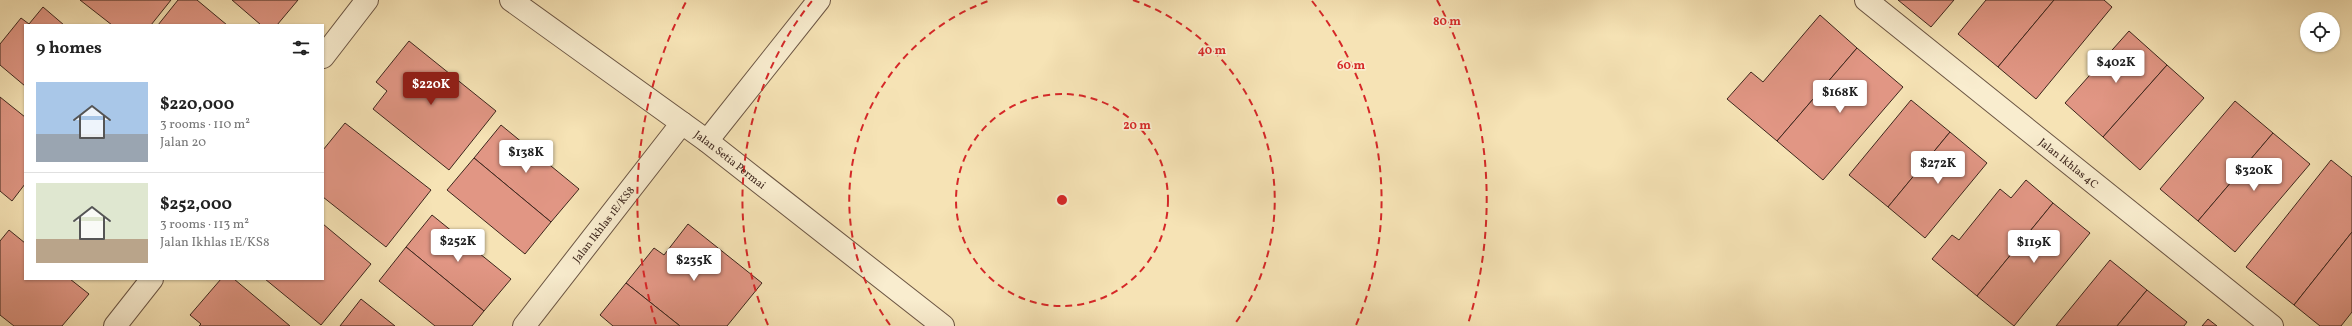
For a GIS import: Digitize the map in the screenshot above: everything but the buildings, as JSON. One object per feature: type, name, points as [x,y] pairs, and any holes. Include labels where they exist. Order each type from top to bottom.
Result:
[{"type":"street","points":[[324,56],[367,0]]},
{"type":"street","name":"Jalan Setia Permai","points":[[511,0],[707,141],[918,318],[943,326]]},
{"type":"street","points":[[707,141],[819,0]]},
{"type":"street","name":"Jalan Ikhlas 4C","points":[[1866,0],[2272,326]]},
{"type":"street","name":"Jalan Ikhlas 1E/KS8","points":[[524,326],[682,123]]},
{"type":"street","points":[[115,326],[151,280]]}]
